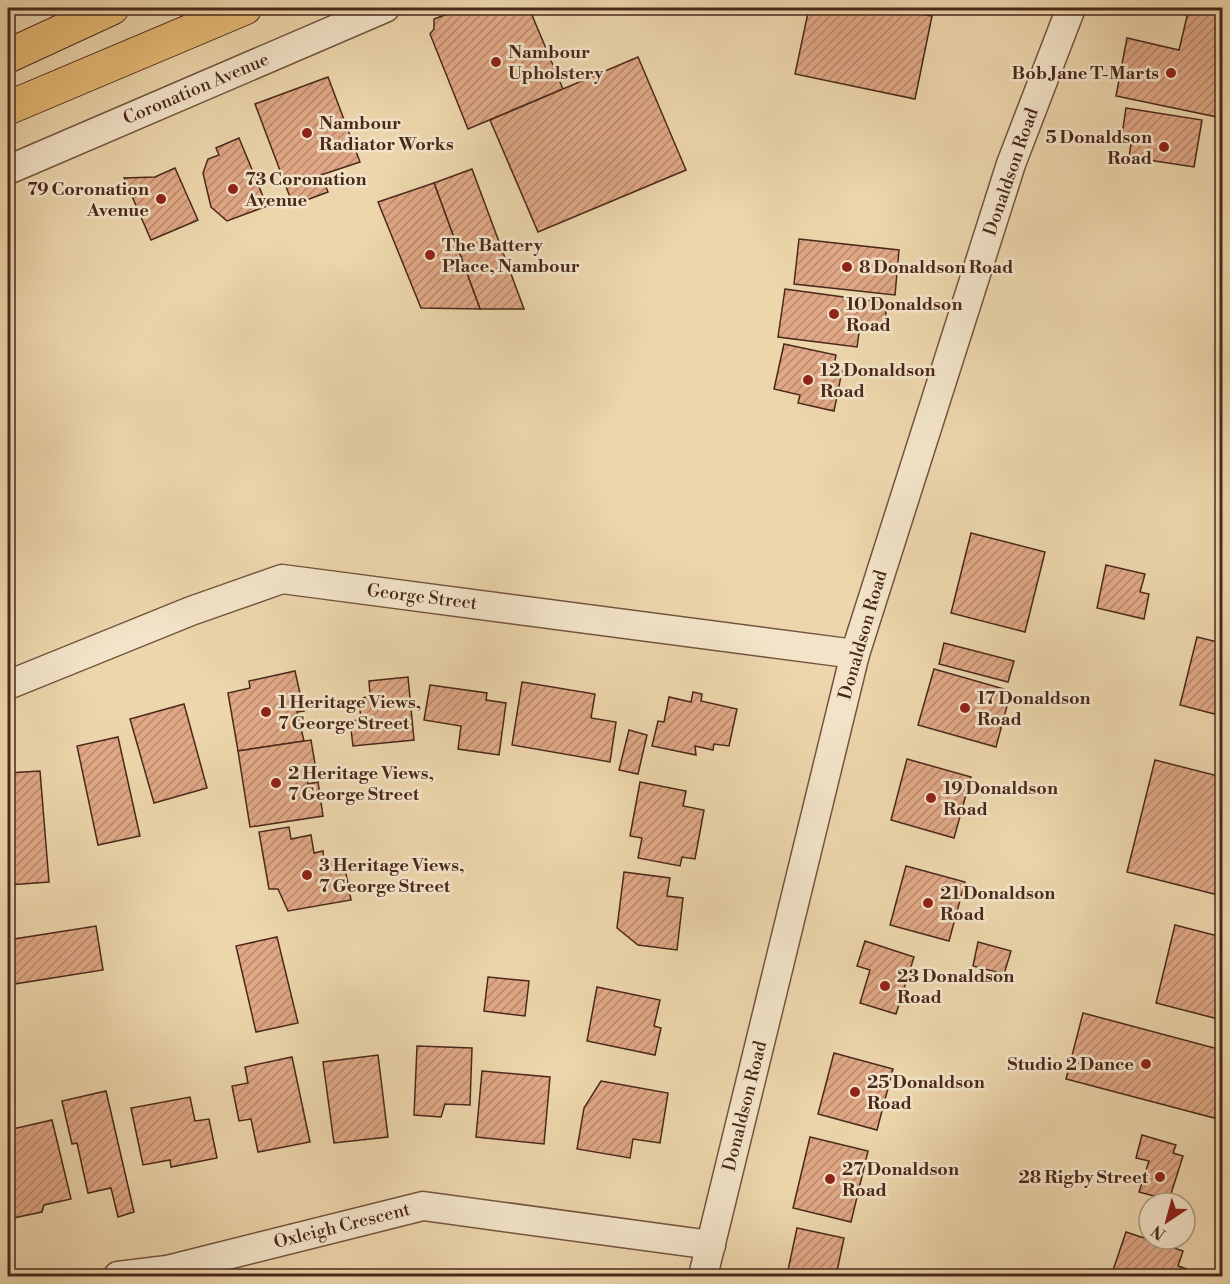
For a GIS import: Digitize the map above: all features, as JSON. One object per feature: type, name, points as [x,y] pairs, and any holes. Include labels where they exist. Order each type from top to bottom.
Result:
[{"type":"main road","points":[[8,56],[112,8]]},
{"type":"main road","points":[[8,108],[232,10]]},
{"type":"street","name":"Coronation Avenue","points":[[8,170],[385,8]]},
{"type":"street","name":"Donaldson Road","points":[[703,1276],[855,654],[1011,164],[1071,8]]},
{"type":"street","name":"George Street","points":[[8,685],[191,611],[282,579],[855,654]]},
{"type":"street","name":"Oxleigh Crescent","points":[[118,1276],[167,1273],[423,1206],[711,1245]]},
{"type":"building","name":"Nambour Upholstery","points":[[463,8],[529,8],[563,89],[468,129],[430,34],[434,29],[434,19]]},
{"type":"building","points":[[809,8],[890,8],[932,16],[915,99],[795,74]]},
{"type":"building","name":"Bob Jane T-Marts","points":[[1189,8],[1222,10],[1222,118],[1116,96],[1127,38],[1179,50]]},
{"type":"building","points":[[638,57],[686,170],[538,232],[490,120]]},
{"type":"building","name":"Nambour Radiator Works","points":[[328,77],[360,162],[321,175],[328,192],[293,205],[255,104]]},
{"type":"building","name":"5 Donaldson Road","points":[[1126,108],[1202,120],[1194,167],[1129,157],[1132,137],[1122,135]]},
{"type":"building","name":"73 Coronation Avenue","points":[[239,138],[267,206],[227,221],[211,207],[203,173],[208,159],[219,155],[216,148]]},
{"type":"building","name":"79 Coronation Avenue","points":[[175,168],[198,220],[151,240],[124,178],[155,177]]},
{"type":"building","points":[[472,169],[524,309],[480,309],[434,183]]},
{"type":"building","name":"The Battery Place, Nambour","points":[[434,183],[480,309],[421,308],[378,202]]},
{"type":"building","name":"8 Donaldson Road","points":[[799,239],[899,250],[895,295],[794,284]]},
{"type":"building","name":"10 Donaldson Road","points":[[785,289],[887,303],[884,329],[860,326],[857,347],[778,337]]},
{"type":"building","name":"12 Donaldson Road","points":[[784,344],[836,355],[833,370],[842,371],[834,411],[798,403],[800,395],[774,389]]},
{"type":"building","points":[[971,533],[1045,552],[1025,632],[951,613]]},
{"type":"building","points":[[1106,565],[1145,574],[1140,592],[1149,594],[1144,619],[1097,608]]},
{"type":"building","points":[[1197,637],[1222,643],[1222,716],[1180,705]]},
{"type":"building","points":[[944,643],[1014,661],[1008,682],[939,664]]},
{"type":"building","name":"17 Donaldson Road","points":[[934,669],[1011,691],[996,747],[918,725]]},
{"type":"building","name":"1 Heritage Views, 7 George Street","points":[[295,671],[304,711],[297,712],[304,741],[238,751],[228,693],[250,688],[249,681]]},
{"type":"building","points":[[408,677],[414,740],[353,746],[350,721],[361,720],[359,700],[370,695],[369,681]]},
{"type":"building","points":[[522,682],[595,694],[591,718],[616,722],[610,762],[512,745]]},
{"type":"building","points":[[430,685],[487,693],[486,700],[506,703],[499,755],[458,749],[461,726],[424,720]]},
{"type":"building","points":[[693,692],[702,694],[701,701],[737,709],[729,746],[714,744],[713,750],[695,746],[696,755],[652,746],[658,721],[664,722],[669,697],[691,702]]},
{"type":"building","points":[[184,704],[207,788],[154,803],[130,719]]},
{"type":"building","points":[[629,730],[647,735],[638,774],[619,770]]},
{"type":"building","points":[[118,737],[140,836],[98,845],[77,746]]},
{"type":"building","name":"2 Heritage Views, 7 George Street","points":[[311,740],[315,764],[306,765],[308,784],[318,782],[323,816],[250,827],[238,751]]},
{"type":"building","name":"19 Donaldson Road","points":[[907,759],[971,777],[954,838],[891,820]]},
{"type":"building","points":[[1155,760],[1222,777],[1222,896],[1127,872]]},
{"type":"building","points":[[40,771],[49,882],[8,885],[8,773]]},
{"type":"building","points":[[640,782],[686,791],[683,806],[704,810],[695,859],[682,857],[680,866],[638,858],[642,838],[630,836]]},
{"type":"building","name":"3 Heritage Views, 7 George Street","points":[[289,827],[291,839],[311,835],[314,853],[323,851],[324,861],[343,858],[351,900],[288,911],[278,889],[269,889],[259,832]]},
{"type":"building","name":"21 Donaldson Road","points":[[906,866],[965,882],[949,941],[890,925]]},
{"type":"building","points":[[624,872],[670,878],[667,896],[683,898],[677,950],[638,945],[617,928]]},
{"type":"building","points":[[1175,925],[1222,937],[1222,1020],[1156,1003]]},
{"type":"building","points":[[96,926],[103,970],[8,985],[8,940]]},
{"type":"building","points":[[277,937],[298,1023],[256,1032],[236,946]]},
{"type":"building","name":"23 Donaldson Road","points":[[865,941],[914,957],[896,1014],[860,1003],[870,970],[857,966]]},
{"type":"building","points":[[978,942],[1011,951],[1004,974],[973,966]]},
{"type":"building","points":[[488,977],[529,981],[525,1016],[484,1011]]},
{"type":"building","points":[[597,987],[660,1000],[654,1026],[661,1028],[655,1055],[587,1041]]},
{"type":"building","name":"Studio 2 Dance","points":[[1083,1013],[1222,1050],[1222,1100],[1218,1119],[1066,1079]]},
{"type":"building","points":[[417,1046],[472,1048],[470,1105],[445,1104],[441,1117],[414,1115]]},
{"type":"building","name":"25 Donaldson Road","points":[[834,1053],[893,1069],[877,1130],[818,1114]]},
{"type":"building","points":[[378,1055],[388,1137],[334,1143],[323,1062]]},
{"type":"building","points":[[292,1057],[310,1142],[258,1152],[251,1119],[239,1121],[232,1086],[248,1083],[245,1067]]},
{"type":"building","points":[[482,1071],[550,1077],[544,1144],[476,1137]]},
{"type":"building","points":[[601,1081],[668,1093],[660,1143],[633,1139],[630,1158],[577,1149],[584,1108]]},
{"type":"building","points":[[106,1091],[134,1212],[118,1217],[111,1188],[88,1193],[77,1143],[72,1144],[62,1101]]},
{"type":"building","points":[[190,1097],[195,1121],[209,1119],[217,1158],[171,1167],[170,1160],[143,1165],[131,1108]]},
{"type":"building","points":[[52,1120],[71,1199],[44,1205],[42,1212],[8,1219],[8,1130]]},
{"type":"building","name":"28 Rigby Street","points":[[1142,1135],[1176,1145],[1173,1153],[1183,1156],[1172,1191],[1139,1191],[1149,1161],[1136,1158]]},
{"type":"building","name":"27 Donaldson Road","points":[[810,1137],[868,1151],[851,1222],[793,1208]]},
{"type":"building","points":[[797,1228],[844,1238],[836,1276],[782,1276],[787,1275]]},
{"type":"building","points":[[1126,1232],[1137,1236],[1137,1251],[1183,1251],[1178,1266],[1187,1269],[1184,1276],[1111,1276]]},
{"type":"place","name":"Nambour Upholstery","points":[[496,62]]},
{"type":"place","name":"Bob Jane T-Marts","points":[[1171,73]]},
{"type":"place","name":"Nambour Radiator Works","points":[[307,133]]},
{"type":"place","name":"5 Donaldson Road","points":[[1164,147]]},
{"type":"place","name":"73 Coronation Avenue","points":[[233,189]]},
{"type":"place","name":"79 Coronation Avenue","points":[[161,199]]},
{"type":"place","name":"The Battery Place, Nambour","points":[[430,255]]},
{"type":"place","name":"8 Donaldson Road","points":[[847,267]]},
{"type":"place","name":"10 Donaldson Road","points":[[834,314]]},
{"type":"place","name":"12 Donaldson Road","points":[[808,380]]},
{"type":"place","name":"17 Donaldson Road","points":[[965,708]]},
{"type":"place","name":"1 Heritage Views, 7 George Street","points":[[266,712]]},
{"type":"place","name":"2 Heritage Views, 7 George Street","points":[[276,783]]},
{"type":"place","name":"19 Donaldson Road","points":[[931,798]]},
{"type":"place","name":"3 Heritage Views, 7 George Street","points":[[307,875]]},
{"type":"place","name":"21 Donaldson Road","points":[[928,903]]},
{"type":"place","name":"23 Donaldson Road","points":[[885,986]]},
{"type":"place","name":"Studio 2 Dance","points":[[1146,1064]]},
{"type":"place","name":"25 Donaldson Road","points":[[855,1092]]},
{"type":"place","name":"28 Rigby Street","points":[[1160,1177]]},
{"type":"place","name":"27 Donaldson Road","points":[[830,1179]]}]
